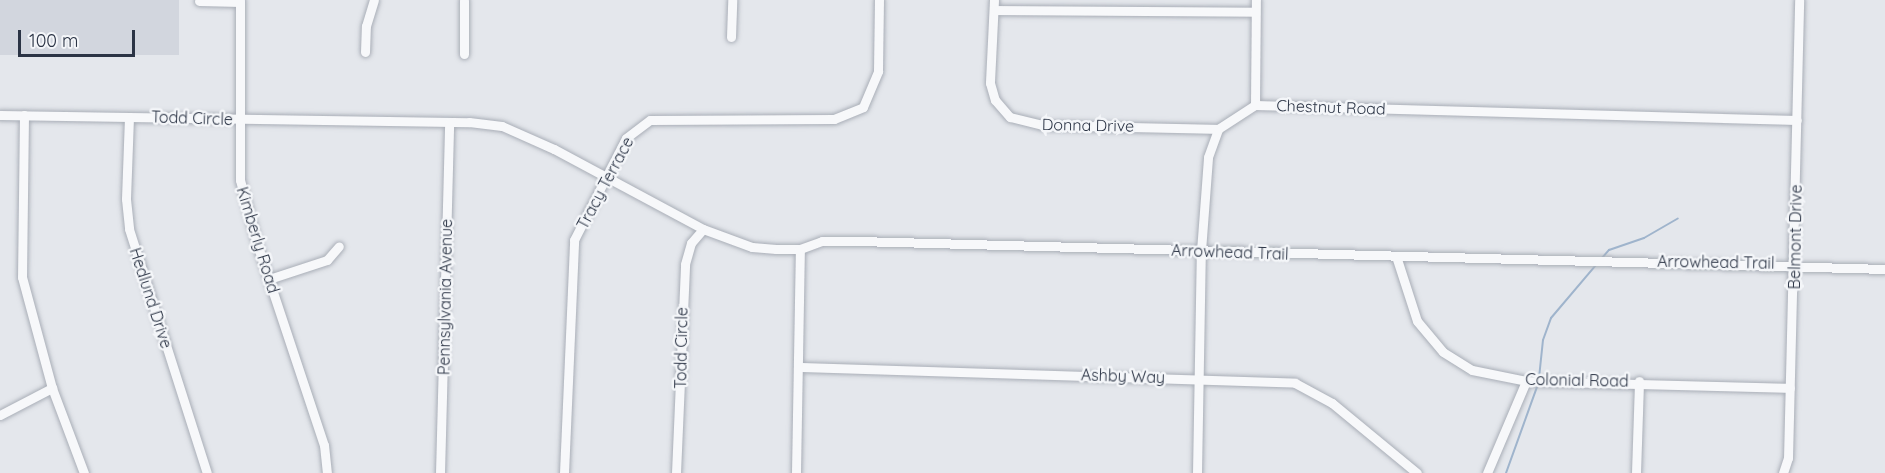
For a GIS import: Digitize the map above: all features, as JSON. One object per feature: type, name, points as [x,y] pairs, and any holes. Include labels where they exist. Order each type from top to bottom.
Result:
[{"type":"street","points":[[365,52],[366,26],[374,0]]},
{"type":"street","points":[[464,0],[464,54]]},
{"type":"street","points":[[731,37],[732,0]]},
{"type":"street","name":"Tracy Terrace","points":[[564,473],[574,240],[607,180],[626,138],[650,120],[834,119],[863,107],[878,71],[879,0]]},
{"type":"street","points":[[1255,105],[1256,0]]},
{"type":"street","name":"Belmont Drive","points":[[1784,473],[1788,458],[1799,0]]},
{"type":"street","points":[[199,1],[240,1]]},
{"type":"street","name":"Kimberly Road","points":[[240,1],[238,120],[240,180],[269,279],[324,445],[327,473]]},
{"type":"street","points":[[994,5],[1256,12]]},
{"type":"street","name":"Donna Drive","points":[[994,5],[990,83],[995,100],[1010,117],[1042,125],[1218,129]]},
{"type":"street","name":"Chestnut Road","points":[[1218,129],[1255,105],[1797,120]]},
{"type":"street","name":"Todd Circle","points":[[0,115],[449,122],[502,126],[554,149],[607,180],[703,229],[752,247],[800,249]]},
{"type":"street","points":[[24,115],[22,277],[52,388],[84,473]]},
{"type":"street","name":"Hedlund Drive","points":[[129,117],[126,199],[129,229],[207,473]]},
{"type":"street","name":"Pennsylvania Avenue","points":[[440,473],[449,122]]},
{"type":"street","points":[[1197,473],[1202,251],[1208,157],[1218,129]]},
{"type":"street","name":"Todd Circle","points":[[676,473],[685,264],[691,243],[703,229]]},
{"type":"street","name":"Arrowhead Trail","points":[[800,249],[822,241],[858,241],[1396,256],[1794,263],[1885,269]]},
{"type":"street","points":[[269,279],[327,260],[339,246]]},
{"type":"street","points":[[796,473],[800,249]]},
{"type":"street","name":"Colonial Road","points":[[1396,256],[1417,321],[1443,352],[1472,370],[1526,381],[1639,381],[1790,388]]},
{"type":"street","name":"Ashby Way","points":[[798,367],[1200,378],[1304,387],[1332,403],[1417,473]]},
{"type":"street","points":[[1487,473],[1526,381]]},
{"type":"street","points":[[1636,473],[1639,381]]},
{"type":"street","points":[[0,414],[52,388]]},
{"type":"shaded area","points":[[0,0],[179,0],[179,55],[0,55]]},
{"type":"waterway","points":[[1602,258],[1609,250],[1644,238],[1678,218]]},
{"type":"waterway","points":[[1539,378],[1543,340],[1551,318],[1596,265]]},
{"type":"waterway","points":[[1506,473],[1538,384]]}]
